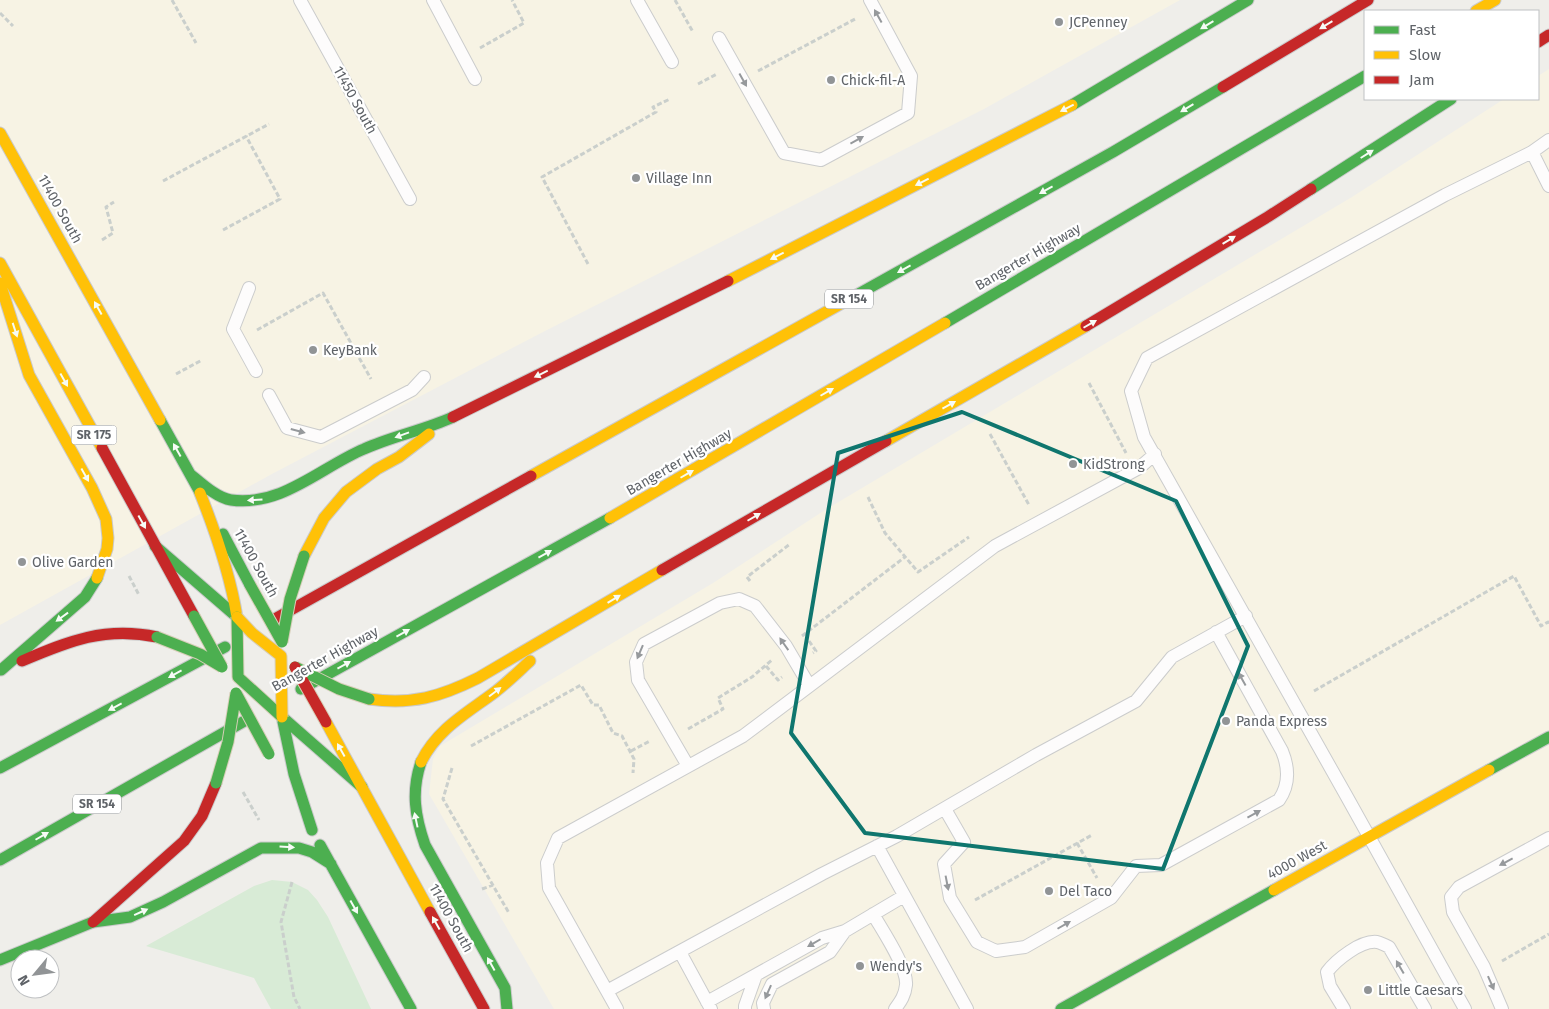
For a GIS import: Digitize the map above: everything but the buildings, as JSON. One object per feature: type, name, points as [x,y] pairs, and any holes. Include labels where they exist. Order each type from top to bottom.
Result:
[{"type":"main road","points":[[190,474],[206,488],[230,500],[262,500],[287,491],[363,449],[448,419],[667,312],[1072,105],[1248,0]]},
{"type":"main road","name":"SR 154","points":[[0,768],[175,675],[1113,152],[1368,0]]},
{"type":"main road","points":[[1478,10],[1495,0]]},
{"type":"main road","name":"Bangerter Highway","points":[[0,860],[194,748],[657,492],[1364,77]]},
{"type":"main road","points":[[155,546],[237,617],[252,633],[295,667],[339,689],[369,699],[401,703],[440,696],[455,690],[572,624],[766,509],[1139,295],[1275,212],[1449,100]]},
{"type":"main road","name":"11400 South","points":[[0,133],[484,1009]]},
{"type":"main road","name":"SR 175","points":[[0,264],[236,693]]},
{"type":"main road","points":[[0,283],[30,375],[95,495],[106,519],[108,538],[100,573],[85,597],[1,670]]},
{"type":"main road","points":[[312,830],[295,783],[282,717],[282,642],[290,599],[304,556],[324,518],[346,492],[376,469],[400,457],[448,419]]},
{"type":"main road","points":[[94,922],[140,879],[162,863],[191,832],[204,812],[216,783],[228,742],[238,677],[237,617],[228,568],[220,542],[200,493]]},
{"type":"main road","points":[[506,1009],[505,988],[425,845],[417,826],[414,788],[422,760],[430,745],[442,731],[497,691],[572,624]]},
{"type":"main road","points":[[1,670],[64,644],[96,634],[118,632],[157,637],[200,654],[238,677],[362,787]]},
{"type":"main road","points":[[236,693],[272,758]]},
{"type":"main road","name":"4000 West","points":[[1061,1009],[1549,737]]},
{"type":"main road","points":[[284,779],[411,1009]]},
{"type":"main road","points":[[0,960],[94,922],[130,918],[261,848],[299,848],[312,852],[331,864]]},
{"type":"lane","name":"11450 South","points":[[300,0],[410,200]]},
{"type":"lane","points":[[433,0],[475,79]]},
{"type":"lane","points":[[637,0],[672,62]]},
{"type":"lane","points":[[719,38],[784,153],[821,160],[908,113],[911,76],[870,0]]},
{"type":"lane","points":[[1464,1009],[1246,616],[1144,437],[1130,392],[1147,358],[1445,195],[1532,152],[1549,140]]},
{"type":"lane","points":[[1532,152],[1549,186]]},
{"type":"lane","points":[[249,288],[233,329],[256,371]]},
{"type":"lane","points":[[269,395],[287,428],[321,437],[412,390],[424,377]]},
{"type":"lane","points":[[617,1009],[549,888],[546,864],[558,838],[742,736],[995,546],[1138,468],[1154,454]]},
{"type":"lane","points":[[688,766],[638,680],[636,662],[644,644],[720,603],[739,599],[755,606],[786,646],[809,686]]},
{"type":"lane","points":[[607,991],[877,846],[1136,700],[1172,657],[1246,616]]},
{"type":"lane","points":[[945,808],[964,842],[944,864],[950,898],[977,942],[996,951],[1025,947],[1111,898],[1136,866],[1161,865],[1279,800],[1286,790],[1288,775],[1282,751],[1216,632]]},
{"type":"lane","points":[[1502,1008],[1484,967],[1453,912],[1451,897],[1459,887],[1549,838]]},
{"type":"lane","points":[[877,846],[967,1009]]},
{"type":"lane","points":[[680,952],[709,1006],[756,975],[822,938],[845,931],[904,896]]},
{"type":"lane","points":[[873,914],[901,963],[906,982],[899,1004],[886,1009]]},
{"type":"lane","points":[[764,1009],[763,1003],[772,984],[830,952],[845,931]]},
{"type":"lane","points":[[1344,1009],[1330,986],[1327,972],[1334,962],[1364,943],[1378,942],[1389,947],[1425,1009]]},
{"type":"lane","points":[[746,1009],[745,1006],[756,975]]},
{"type":"path","points":[[172,0],[196,43]]},
{"type":"path","points":[[478,49],[524,23],[512,0]]},
{"type":"path","points":[[675,0],[693,32]]},
{"type":"path","points":[[0,13],[13,26]]},
{"type":"path","points":[[758,71],[861,16]]},
{"type":"path","points":[[698,84],[722,71]]},
{"type":"path","points":[[588,264],[542,177],[656,112],[653,108],[670,99]]},
{"type":"path","points":[[164,181],[269,124]]},
{"type":"path","points":[[223,230],[280,199],[246,136]]},
{"type":"path","points":[[102,240],[113,233],[106,206],[114,202]]},
{"type":"path","points":[[256,330],[323,293],[371,378]]},
{"type":"path","points":[[176,374],[202,360]]},
{"type":"path","points":[[1088,383],[1126,453],[1118,458]]},
{"type":"path","points":[[990,434],[1029,505]]},
{"type":"path","points":[[868,497],[885,532],[918,572],[974,535]]},
{"type":"path","points":[[1021,510],[1037,501]]},
{"type":"path","points":[[753,584],[747,577],[790,544]]},
{"type":"path","points":[[800,638],[905,557]]},
{"type":"path","points":[[127,573],[139,595]]},
{"type":"path","points":[[1314,691],[1514,576],[1541,626],[1548,622],[1549,625]]},
{"type":"path","points":[[680,734],[723,709],[718,698],[752,677],[773,661],[768,653]]},
{"type":"path","points":[[464,750],[581,685],[592,705],[599,705],[614,733],[622,736],[631,751],[634,759],[632,776]]},
{"type":"path","points":[[631,751],[652,740]]},
{"type":"path","points":[[453,763],[443,799],[509,913]]},
{"type":"path","points":[[243,792],[262,825]]},
{"type":"path","points":[[972,896],[975,900],[1092,835]]},
{"type":"path","points":[[1078,843],[1098,878]]},
{"type":"path","points":[[292,882],[281,922],[294,996],[300,1009]]},
{"type":"path","points":[[478,892],[493,884]]},
{"type":"path","points":[[1500,962],[1549,934]]},
{"type":"highlighted area","points":[[962,412],[1176,501],[1248,646],[1163,869],[865,833],[791,733],[838,453]]},
{"type":"shaded area","points":[[0,0],[1180,0],[984,109],[545,331],[270,475],[0,625]]},
{"type":"shaded area","points":[[1549,69],[1549,1009],[554,1009],[429,794],[433,759],[440,746],[713,583],[825,510],[1352,197],[1502,100],[1539,100],[1539,75]]},
{"type":"green space","points":[[272,880],[292,882],[308,890],[317,900],[328,917],[371,1009],[271,1009],[254,978],[146,946],[254,886]]},
{"type":"traffic: fast","points":[[1072,105],[1248,0]]},
{"type":"traffic: fast","points":[[945,323],[1364,77]]},
{"type":"traffic: fast","points":[[853,297],[1113,152],[1223,87]]},
{"type":"traffic: fast","points":[[1311,189],[1449,100]]},
{"type":"traffic: fast","points":[[190,474],[209,490],[226,499],[250,501],[267,498],[300,484],[364,449],[453,417]]},
{"type":"traffic: fast","points":[[160,420],[201,494]]},
{"type":"traffic: fast","points":[[301,689],[610,518]]},
{"type":"traffic: fast","points":[[223,534],[250,585]]},
{"type":"traffic: fast","points":[[155,546],[237,617]]},
{"type":"traffic: fast","points":[[282,642],[290,599],[304,556]]},
{"type":"traffic: fast","points":[[1,670],[85,597],[97,578]]},
{"type":"traffic: fast","points":[[250,585],[282,642]]},
{"type":"traffic: fast","points":[[194,616],[222,667]]},
{"type":"traffic: fast","points":[[237,617],[238,677],[282,717]]},
{"type":"traffic: fast","points":[[157,637],[200,654],[222,667]]},
{"type":"traffic: fast","points":[[0,768],[225,647]]},
{"type":"traffic: fast","points":[[295,667],[339,689],[369,699]]},
{"type":"traffic: fast","points":[[236,693],[269,754]]},
{"type":"traffic: fast","points":[[216,783],[228,742],[236,693]]},
{"type":"traffic: fast","points":[[282,717],[294,774],[312,830]]},
{"type":"traffic: fast","points":[[282,717],[362,787]]},
{"type":"traffic: fast","points":[[0,860],[248,719]]},
{"type":"traffic: fast","points":[[1489,770],[1549,737]]},
{"type":"traffic: fast","points":[[421,762],[415,794],[417,814],[425,845],[505,988],[507,1009]]},
{"type":"traffic: fast","points":[[320,845],[411,1009]]},
{"type":"traffic: fast","points":[[0,960],[93,922],[130,917],[163,902],[261,848],[299,848],[312,852],[331,864]]},
{"type":"traffic: fast","points":[[1061,1009],[1274,890]]},
{"type":"traffic: slow","points":[[1478,10],[1495,0]]},
{"type":"traffic: slow","points":[[728,281],[1072,105]]},
{"type":"traffic: slow","points":[[0,133],[160,420]]},
{"type":"traffic: slow","points":[[0,263],[102,448]]},
{"type":"traffic: slow","points":[[0,283],[29,375],[92,488],[106,519],[107,549],[97,578]]},
{"type":"traffic: slow","points":[[531,476],[853,297]]},
{"type":"traffic: slow","points":[[610,518],[945,323]]},
{"type":"traffic: slow","points":[[886,441],[1086,326]]},
{"type":"traffic: slow","points":[[304,556],[324,518],[346,492],[377,469],[399,457],[429,434]]},
{"type":"traffic: slow","points":[[200,493],[222,554],[231,585],[237,617]]},
{"type":"traffic: slow","points":[[369,699],[384,701],[412,700],[438,695],[464,685],[662,570]]},
{"type":"traffic: slow","points":[[237,617],[252,633],[281,656],[282,717]]},
{"type":"traffic: slow","points":[[421,762],[435,740],[444,731],[500,688],[530,661]]},
{"type":"traffic: slow","points":[[326,722],[430,912]]},
{"type":"traffic: slow","points":[[1274,890],[1489,770]]},
{"type":"traffic: jam","points":[[1223,87],[1368,0]]},
{"type":"traffic: jam","points":[[1539,41],[1549,35]]},
{"type":"traffic: jam","points":[[1086,326],[1311,189]]},
{"type":"traffic: jam","points":[[453,417],[728,281]]},
{"type":"traffic: jam","points":[[662,570],[886,441]]},
{"type":"traffic: jam","points":[[102,448],[194,616]]},
{"type":"traffic: jam","points":[[271,621],[531,476]]},
{"type":"traffic: jam","points":[[22,661],[56,647],[104,634],[121,633],[157,637]]},
{"type":"traffic: jam","points":[[295,667],[326,722]]},
{"type":"traffic: jam","points":[[93,922],[184,841],[202,816],[216,783]]},
{"type":"traffic: jam","points":[[430,912],[484,1009]]},
{"type":"place","name":"JCPenney","points":[[1059,22]]},
{"type":"place","name":"Chick-fil-A","points":[[831,80]]},
{"type":"place","name":"Village Inn","points":[[636,178]]},
{"type":"place","name":"KeyBank","points":[[313,350]]},
{"type":"place","name":"KidStrong","points":[[1073,464]]},
{"type":"place","name":"Olive Garden","points":[[22,562]]},
{"type":"place","name":"Panda Express","points":[[1226,721]]},
{"type":"place","name":"Del Taco","points":[[1049,891]]},
{"type":"place","name":"Wendy's","points":[[860,966]]},
{"type":"place","name":"Little Caesars","points":[[1368,990]]}]
